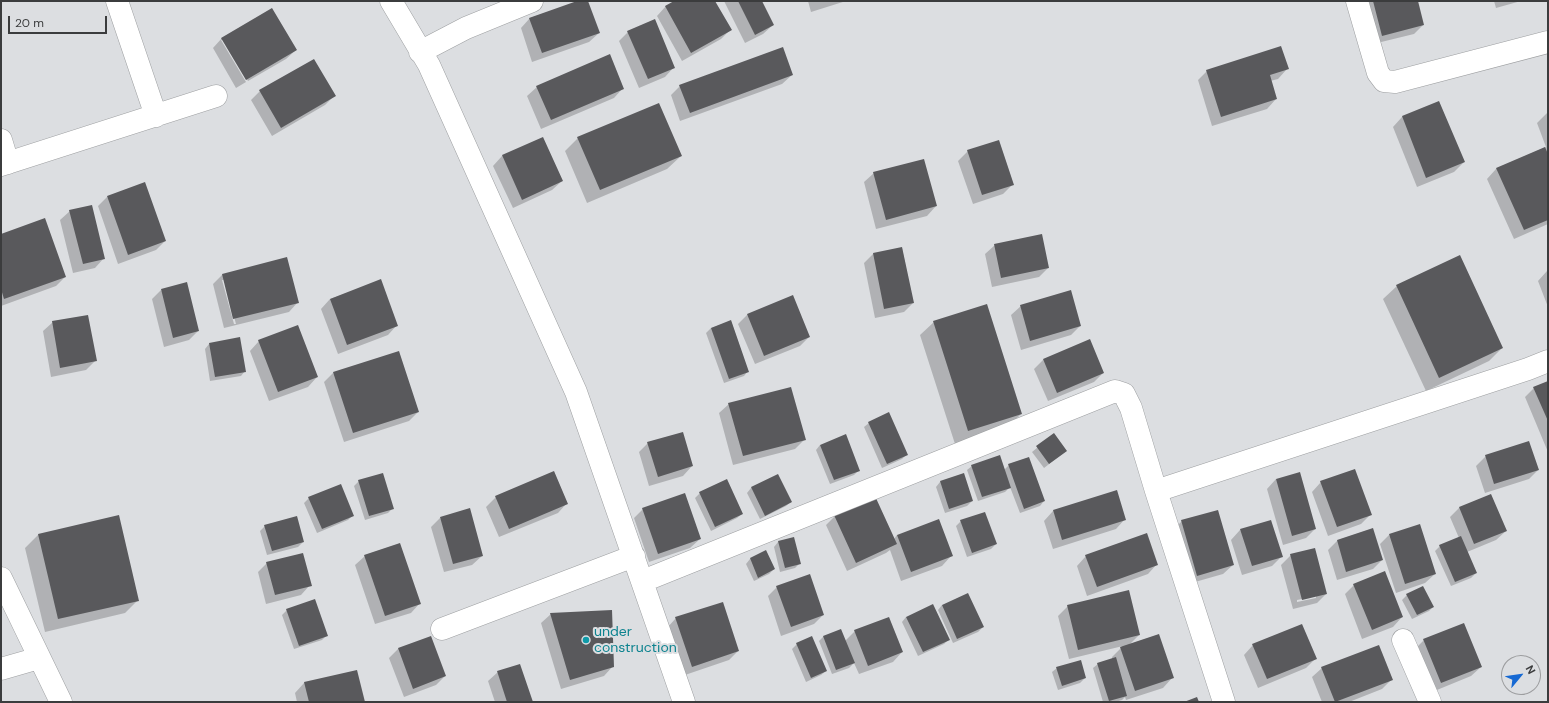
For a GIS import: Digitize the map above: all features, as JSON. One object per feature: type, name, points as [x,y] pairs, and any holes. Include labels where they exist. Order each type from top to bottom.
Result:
[{"type":"street","points":[[117,1],[156,116]]},
{"type":"street","points":[[391,1],[429,65],[576,392],[684,702]]},
{"type":"street","points":[[420,52],[466,28],[532,1]]},
{"type":"street","points":[[1357,1],[1378,73],[1384,81],[1396,82],[1548,42]]},
{"type":"street","points":[[1,140],[5,164],[216,96]]},
{"type":"street","points":[[1156,491],[1528,369],[1548,361]]},
{"type":"street","points":[[643,581],[1115,391],[1124,394],[1131,408],[1224,702]]},
{"type":"street","points":[[442,630],[634,556]]},
{"type":"street","points":[[1,578],[61,702]]},
{"type":"street","points":[[1403,640],[1430,702]]},
{"type":"street","points":[[1,669],[39,658]]},
{"type":"building","points":[[577,1],[588,1],[600,33],[542,53],[529,18]]},
{"type":"building","points":[[674,1],[715,1],[732,30],[691,53],[665,6]]},
{"type":"building","points":[[738,1],[762,1],[774,25],[755,35]]},
{"type":"building","points":[[1373,1],[1418,1],[1424,25],[1382,36]]},
{"type":"building","points":[[272,8],[297,50],[246,80],[221,38]]},
{"type":"building","points":[[655,19],[675,68],[648,79],[627,31]]},
{"type":"building","points":[[1281,46],[1289,69],[1270,75],[1277,99],[1221,117],[1206,70]]},
{"type":"building","points":[[783,47],[793,75],[690,113],[679,85]]},
{"type":"building","points":[[610,54],[624,89],[551,120],[536,86]]},
{"type":"building","points":[[314,59],[336,96],[281,128],[259,90]]},
{"type":"building","points":[[1439,101],[1465,162],[1426,178],[1402,116]]},
{"type":"building","points":[[659,103],[682,156],[600,190],[577,137]]},
{"type":"building","points":[[543,137],[563,181],[522,200],[502,155]]},
{"type":"building","points":[[999,140],[1014,185],[982,195],[967,150]]},
{"type":"building","points":[[1545,147],[1548,154],[1548,220],[1524,230],[1496,168]]},
{"type":"building","points":[[924,159],[937,206],[886,220],[873,172]]},
{"type":"building","points":[[145,182],[166,241],[128,255],[107,196]]},
{"type":"building","points":[[92,205],[105,259],[83,264],[69,210]]},
{"type":"building","points":[[45,218],[66,277],[4,299],[1,289],[1,234]]},
{"type":"building","points":[[1042,234],[1049,268],[1001,278],[994,244]]},
{"type":"building","points":[[902,247],[914,303],[884,309],[873,253]]},
{"type":"building","points":[[1460,255],[1503,348],[1439,378],[1396,285]]},
{"type":"building","points":[[287,257],[299,303],[233,319],[222,274]]},
{"type":"building","points":[[381,279],[398,326],[347,345],[330,299]]},
{"type":"building","points":[[187,282],[199,331],[173,338],[161,289]]},
{"type":"building","points":[[1071,290],[1081,326],[1030,341],[1020,305]]},
{"type":"building","points":[[793,295],[810,337],[764,356],[747,314]]},
{"type":"building","points":[[987,304],[1022,414],[968,431],[933,321]]},
{"type":"building","points":[[88,315],[97,361],[60,368],[52,321]]},
{"type":"building","points":[[731,320],[749,372],[729,379],[711,328]]},
{"type":"building","points":[[298,325],[318,377],[278,392],[258,340]]},
{"type":"building","points":[[240,337],[246,372],[215,377],[209,343]]},
{"type":"building","points":[[1090,339],[1104,373],[1057,393],[1043,359]]},
{"type":"building","points":[[399,351],[419,412],[353,433],[333,372]]},
{"type":"building","points":[[1548,381],[1548,421],[1533,387]]},
{"type":"building","points":[[791,387],[806,440],[743,456],[728,403]]},
{"type":"building","points":[[889,412],[908,455],[887,464],[868,422]]},
{"type":"building","points":[[683,432],[693,466],[658,477],[647,442]]},
{"type":"building","points":[[1054,433],[1067,451],[1049,464],[1036,446]]},
{"type":"building","points":[[846,434],[860,471],[834,480],[820,445]]},
{"type":"building","points":[[1529,441],[1539,470],[1494,484],[1485,455]]},
{"type":"building","points":[[1000,455],[1011,488],[982,497],[971,465]]},
{"type":"building","points":[[1029,457],[1045,501],[1024,509],[1008,464]]},
{"type":"building","points":[[1355,469],[1372,515],[1337,527],[1320,481]]},
{"type":"building","points":[[554,471],[568,504],[509,529],[495,496]]},
{"type":"building","points":[[1300,472],[1316,529],[1292,536],[1276,479]]},
{"type":"building","points":[[383,473],[394,509],[369,516],[358,480]]},
{"type":"building","points":[[964,473],[973,501],[949,509],[940,481]]},
{"type":"building","points":[[778,474],[792,502],[765,516],[751,487]]},
{"type":"building","points":[[727,479],[743,514],[715,527],[699,492]]},
{"type":"building","points":[[341,484],[354,516],[322,529],[308,497]]},
{"type":"building","points":[[1117,490],[1126,520],[1062,540],[1053,510]]},
{"type":"building","points":[[685,493],[701,539],[658,554],[642,508]]},
{"type":"building","points":[[1491,494],[1507,531],[1474,544],[1459,507]]},
{"type":"building","points":[[875,496],[897,544],[856,563],[834,515]]},
{"type":"building","points":[[470,508],[483,556],[453,564],[440,517]]},
{"type":"building","points":[[1218,510],[1234,565],[1197,576],[1181,520]]},
{"type":"building","points":[[985,512],[997,544],[972,553],[960,520]]},
{"type":"building","points":[[119,515],[139,601],[58,619],[38,534]]},
{"type":"building","points":[[297,516],[304,542],[272,551],[264,525]]},
{"type":"building","points":[[939,519],[953,556],[911,572],[897,535]]},
{"type":"building","points":[[1271,520],[1283,557],[1252,566],[1240,529]]},
{"type":"building","points":[[1420,524],[1436,574],[1405,584],[1389,534]]},
{"type":"building","points":[[1373,528],[1383,560],[1346,572],[1337,540]]},
{"type":"building","points":[[1147,533],[1158,565],[1097,587],[1085,555]]},
{"type":"building","points":[[1461,536],[1477,573],[1455,582],[1439,545]]},
{"type":"building","points":[[794,537],[801,564],[785,568],[778,541]]},
{"type":"building","points":[[400,543],[421,604],[385,616],[364,555]]},
{"type":"building","points":[[1315,548],[1327,594],[1302,600],[1290,554]]},
{"type":"building","points":[[766,550],[775,569],[758,578],[750,558]]},
{"type":"building","points":[[303,553],[312,586],[275,595],[266,562]]},
{"type":"building","points":[[1385,571],[1403,617],[1372,630],[1353,584]]},
{"type":"building","points":[[810,574],[824,615],[791,627],[776,586]]},
{"type":"building","points":[[1423,586],[1434,607],[1417,615],[1406,594]]},
{"type":"building","points":[[1129,590],[1140,635],[1078,650],[1067,605]]},
{"type":"building","points":[[968,593],[984,627],[957,639],[942,605]]},
{"type":"building","points":[[315,599],[328,636],[299,646],[286,609]]},
{"type":"building","points":[[723,602],[739,651],[692,667],[675,617]]},
{"type":"building","points":[[933,604],[950,640],[923,652],[906,617]]},
{"type":"building","name":"under construction","points":[[612,610],[614,667],[570,680],[550,613]]},
{"type":"building","points":[[889,617],[903,652],[868,666],[854,630]]},
{"type":"building","points":[[1464,623],[1482,667],[1441,683],[1423,639]]},
{"type":"building","points":[[1302,624],[1317,659],[1267,679],[1252,644]]},
{"type":"building","points":[[841,629],[855,663],[836,670],[823,636]]},
{"type":"building","points":[[1159,634],[1174,678],[1135,691],[1120,647]]},
{"type":"building","points":[[431,636],[446,676],[413,689],[398,648]]},
{"type":"building","points":[[812,636],[827,671],[811,678],[796,643]]},
{"type":"building","points":[[1379,645],[1393,680],[1335,702],[1321,667]]},
{"type":"building","points":[[1116,657],[1127,696],[1109,701],[1097,663]]},
{"type":"building","points":[[1081,660],[1086,678],[1062,686],[1056,667]]},
{"type":"building","points":[[520,664],[533,702],[507,702],[497,671]]},
{"type":"building","points":[[357,670],[365,702],[309,702],[304,682]]},
{"type":"building","points":[[1197,697],[1199,702],[1184,702]]},
{"type":"place","name":"under construction","points":[[586,640]]}]
